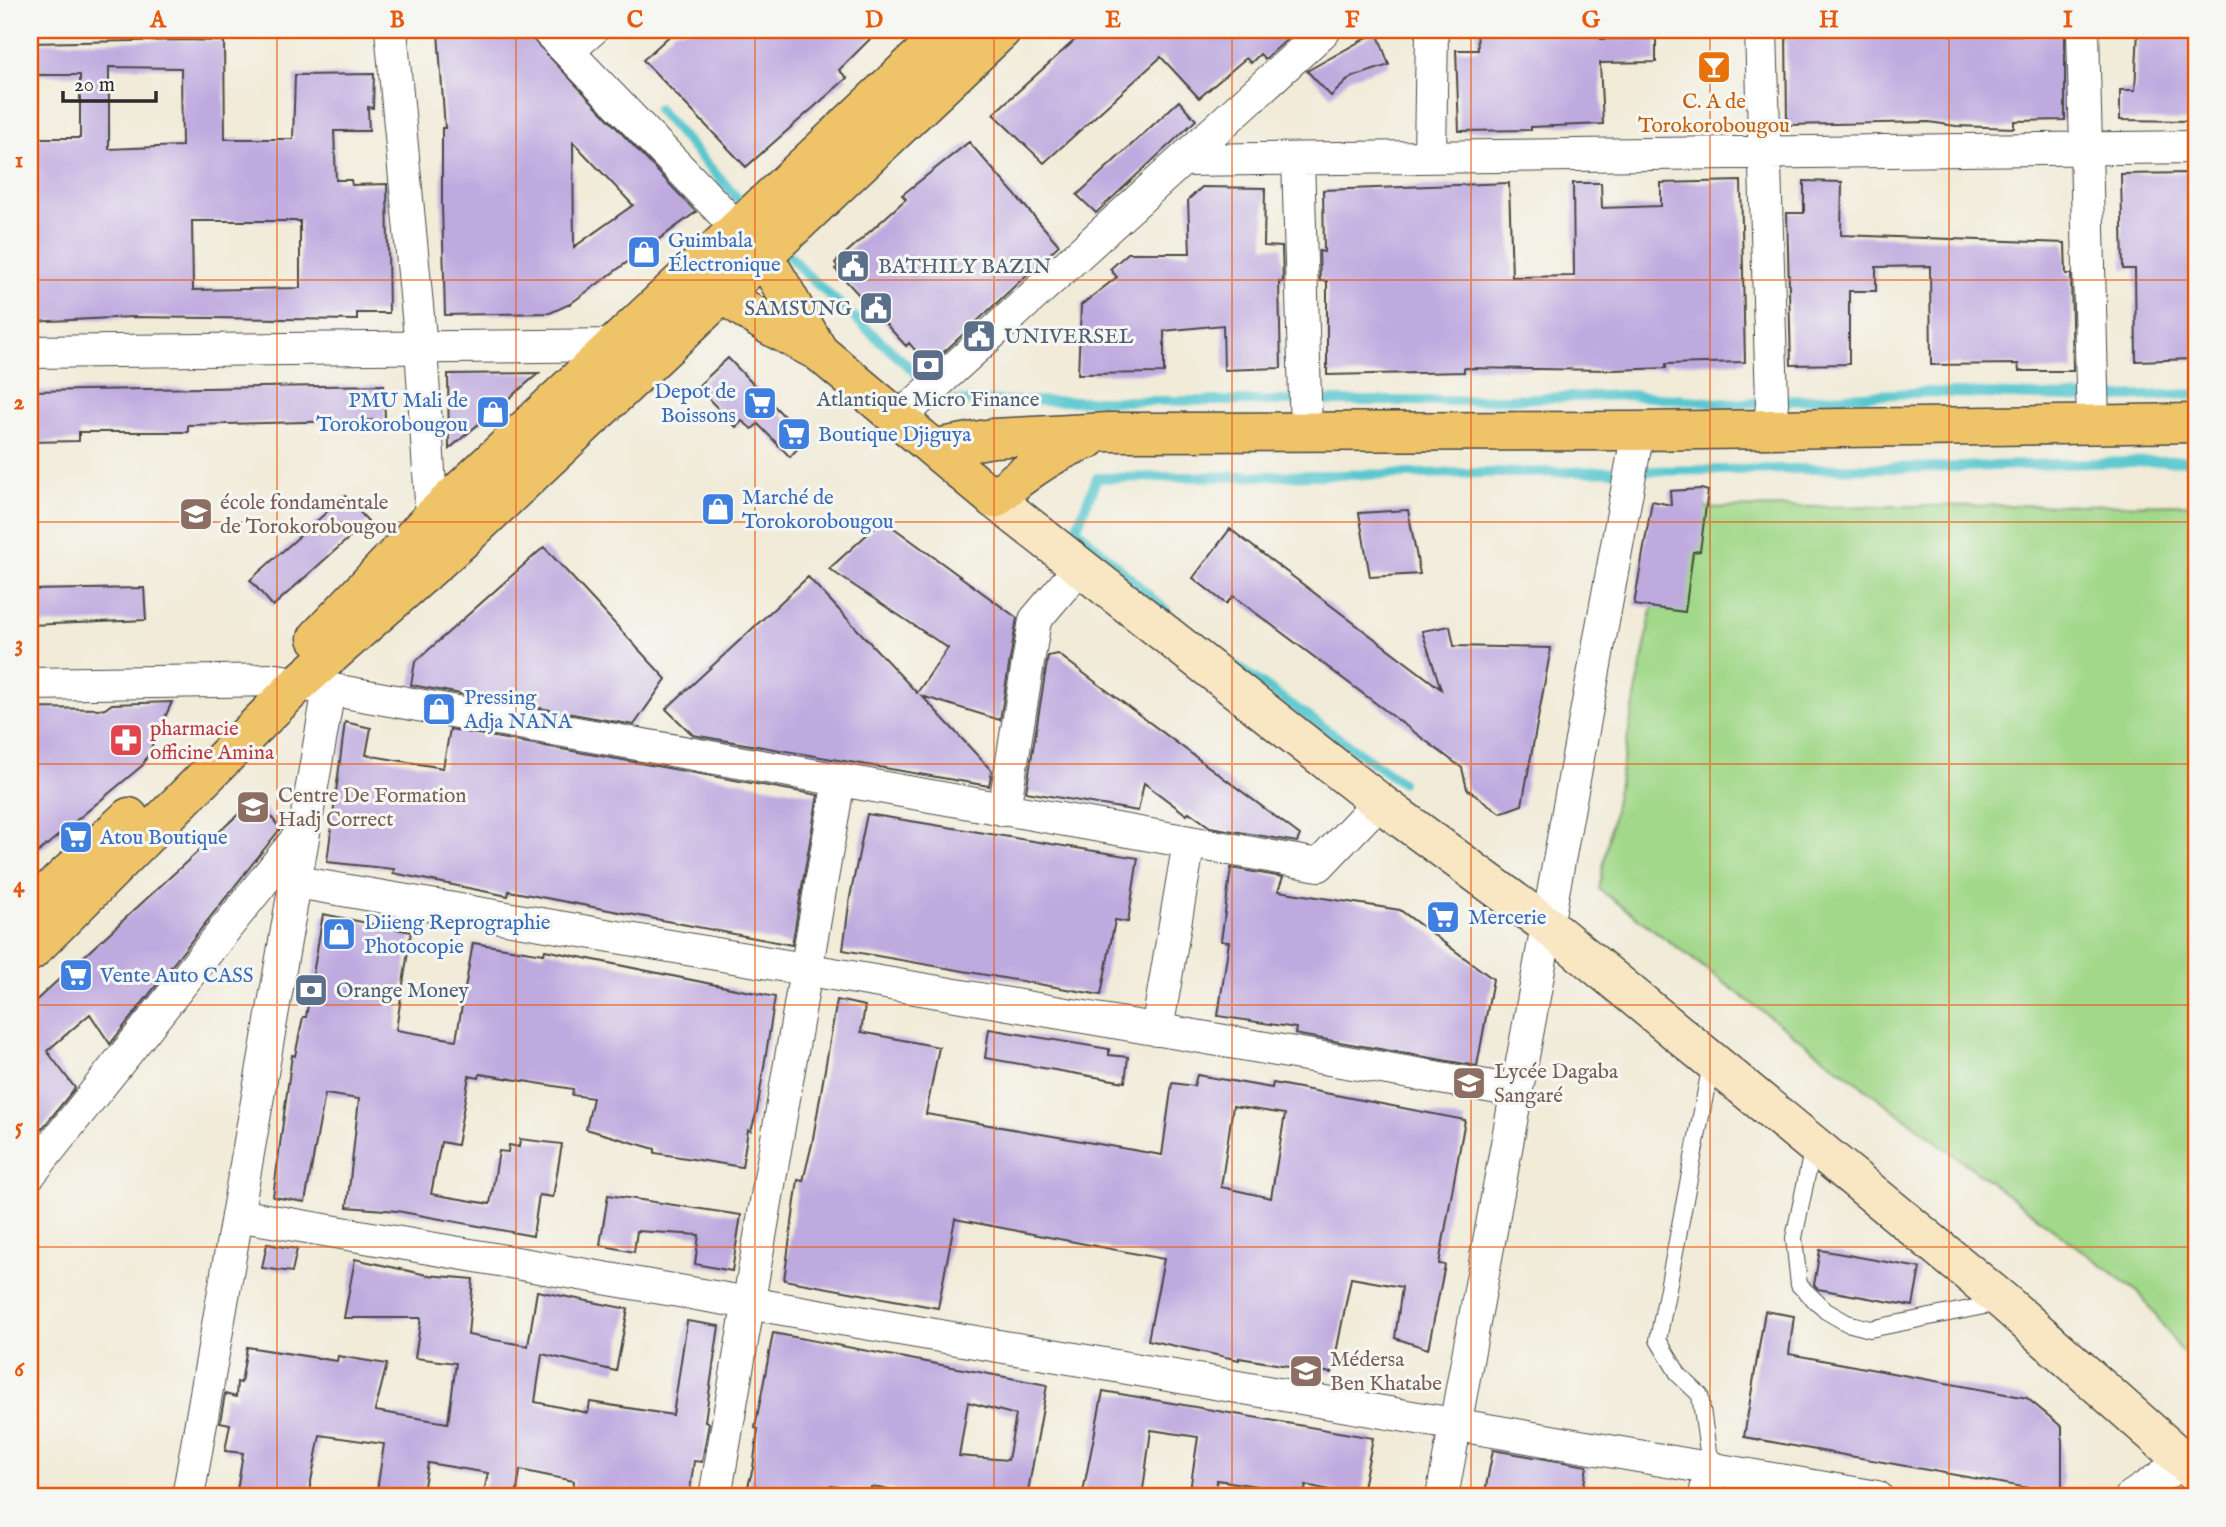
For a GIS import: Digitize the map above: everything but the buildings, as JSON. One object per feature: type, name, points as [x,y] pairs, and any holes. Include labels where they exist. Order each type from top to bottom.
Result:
[{"type":"main road","points":[[30,909],[301,685],[462,540],[707,284],[751,242],[948,30]]},
{"type":"main road","points":[[751,242],[1002,30]]},
{"type":"main road","points":[[751,242],[819,352]]},
{"type":"main road","points":[[30,952],[301,685],[432,517],[616,345],[707,284]]},
{"type":"main road","points":[[707,284],[819,352],[994,499],[1379,803],[1547,925],[1712,1064],[2004,1302],[2192,1463]]},
{"type":"main road","points":[[935,448],[993,438],[1108,432],[1638,431],[2196,423]]},
{"type":"main road","points":[[994,499],[1020,475],[1052,456],[1074,444],[1108,432]]},
{"type":"street","points":[[391,30],[421,348],[432,517]]},
{"type":"street","points":[[592,30],[558,41],[751,242]]},
{"type":"street","points":[[898,419],[1325,30]]},
{"type":"street","points":[[1430,156],[1432,30]]},
{"type":"street","points":[[1761,30],[1772,401],[1770,429]]},
{"type":"street","points":[[2083,30],[2093,425]]},
{"type":"street","points":[[1183,160],[2196,147]]},
{"type":"street","points":[[1298,159],[1306,432]]},
{"type":"street","points":[[30,352],[616,345]]},
{"type":"street","points":[[1441,1497],[1638,431]]},
{"type":"street","points":[[1004,810],[1035,620],[1080,567]]},
{"type":"street","points":[[30,684],[301,685],[1319,865],[1379,803]]},
{"type":"street","points":[[188,1497],[305,829],[301,685]]},
{"type":"street","points":[[715,1497],[839,780]]},
{"type":"street","points":[[30,1174],[305,829]]},
{"type":"street","points":[[1157,1030],[1189,842]]},
{"type":"street","points":[[296,882],[1516,1091]]},
{"type":"street","points":[[237,1215],[1710,1466],[1877,1497]]},
{"type":"street","points":[[2131,1497],[2192,1463]]},
{"type":"street","points":[[1704,1497],[1710,1466]]},
{"type":"lane","points":[[1710,1466],[1700,1395],[1679,1375],[1658,1340],[1712,1064]]},
{"type":"lane","points":[[1813,1146],[1794,1238],[1799,1285],[1826,1311],[1847,1323],[1870,1329],[2004,1302]]},
{"type":"green space","points":[[2196,504],[2196,1371],[2140,1294],[1599,889],[1671,508]]},
{"type":"waterway","points":[[658,109],[746,208]]},
{"type":"waterway","points":[[782,248],[806,274],[947,401],[1451,401],[1629,395],[1732,404],[1928,392],[2093,398],[2196,394]]},
{"type":"waterway","points":[[1166,611],[1076,529],[1097,478],[1962,467],[2196,460]]},
{"type":"waterway","points":[[1235,665],[1401,782]]},
{"type":"place","name":"C. A de Torokorobougou","points":[[1714,67]]},
{"type":"place","name":"Guimbala Électronique","points":[[644,252]]},
{"type":"place","name":"BATHILY BAZIN","points":[[853,266]]},
{"type":"place","name":"SAMSUNG","points":[[876,308]]},
{"type":"place","name":"UNIVERSEL","points":[[979,336]]},
{"type":"place","name":"Atlantique Micro Finance","points":[[928,365]]},
{"type":"place","name":"Depot de Boissons","points":[[760,403]]},
{"type":"place","name":"PMU Mali de Torokorobougou","points":[[493,412]]},
{"type":"place","name":"Boutique Djiguya","points":[[794,434]]},
{"type":"place","name":"Marché de Torokorobougou","points":[[718,509]]},
{"type":"place","name":"école fondamentale de Torokorobougou","points":[[196,514]]},
{"type":"place","name":"Pressing Adja NANA","points":[[439,709]]},
{"type":"place","name":"pharmacie officine Amina","points":[[126,740]]},
{"type":"place","name":"Centre De Formation Hadj Correct","points":[[253,807]]},
{"type":"place","name":"Atou Boutique","points":[[76,837]]},
{"type":"place","name":"Mercerie","points":[[1443,917]]},
{"type":"place","name":"Diieng Reprographie Photocopie","points":[[339,934]]},
{"type":"place","name":"Vente Auto CASS","points":[[76,975]]},
{"type":"place","name":"Orange Money","points":[[311,990]]},
{"type":"place","name":"Lycée Dagaba Sangaré","points":[[1469,1083]]},
{"type":"place","name":"Médersa Ben Khatabe","points":[[1306,1371]]}]
